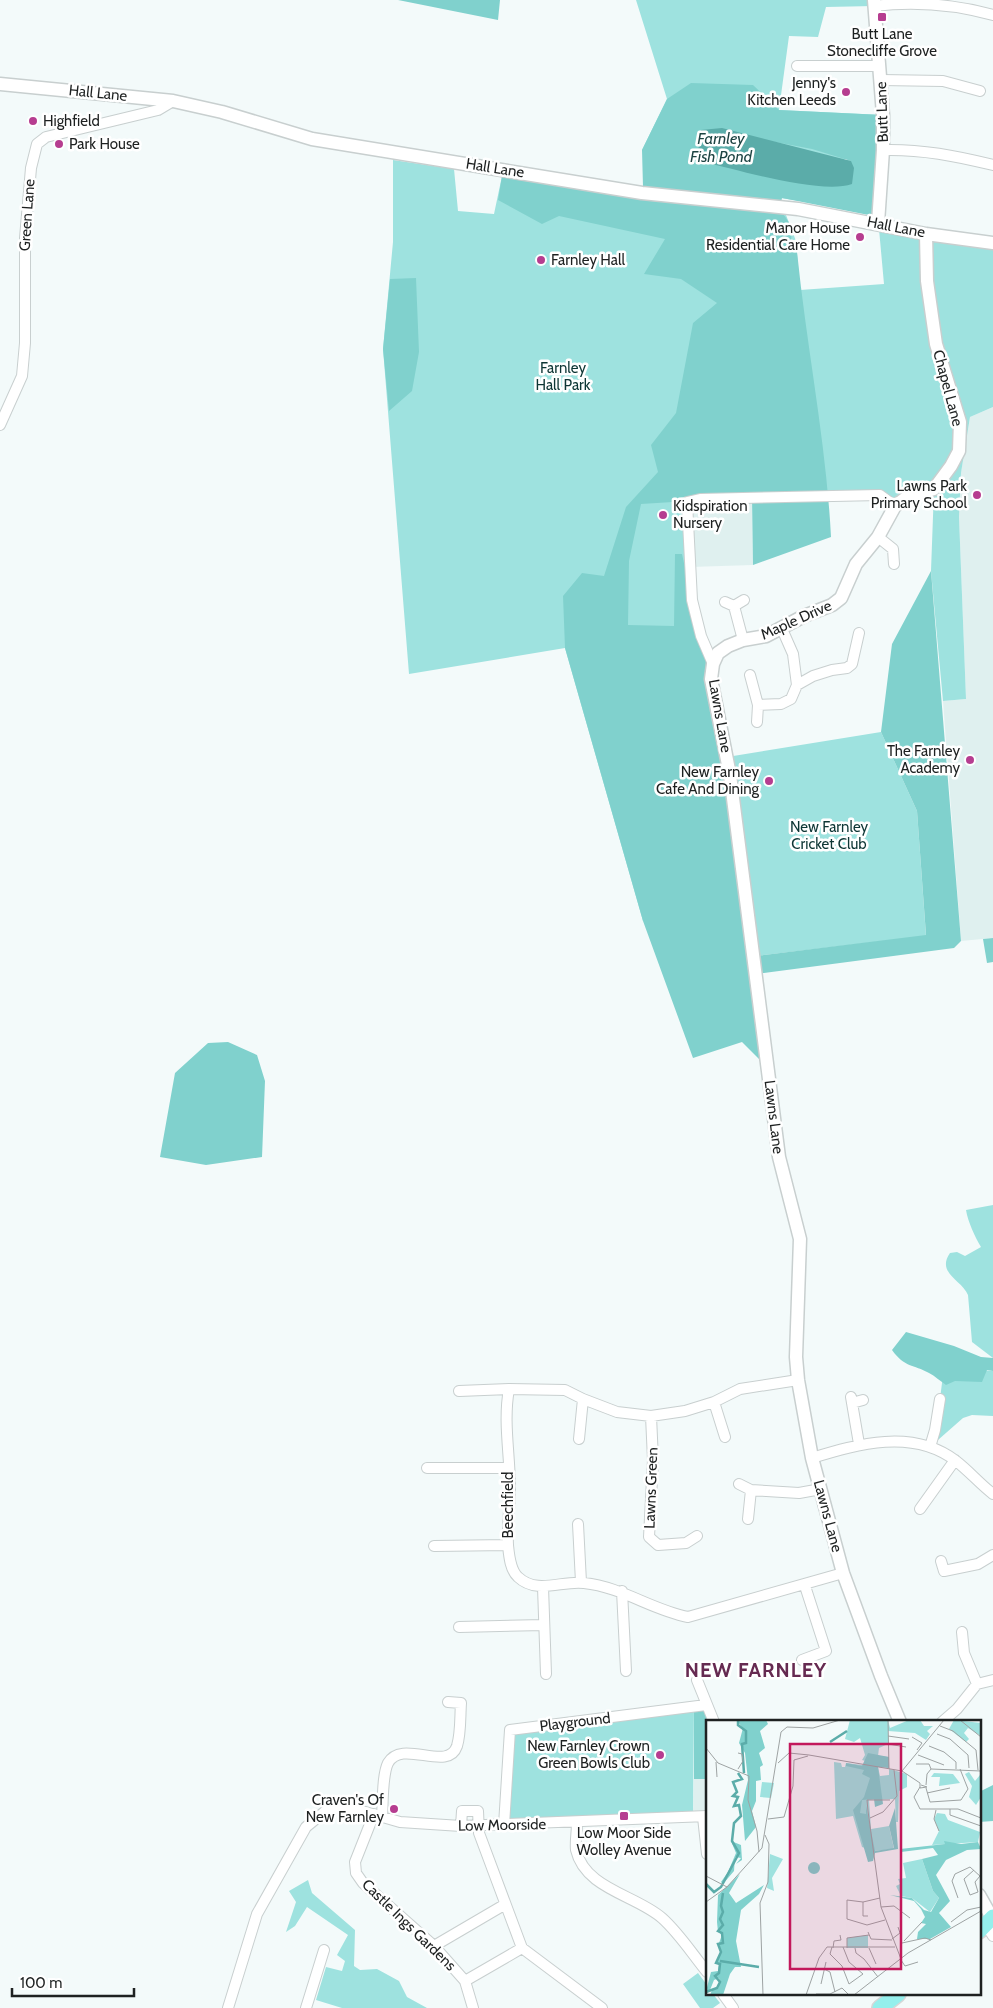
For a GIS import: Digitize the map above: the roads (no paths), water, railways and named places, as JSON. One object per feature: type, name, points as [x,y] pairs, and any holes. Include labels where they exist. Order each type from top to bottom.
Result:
[{"type":"main road","points":[[880,2008],[895,1996]]},
{"type":"street","points":[[874,3],[907,2],[966,7],[993,16]]},
{"type":"street","name":"Butt Lane","points":[[874,3],[881,80],[884,150],[878,223]]},
{"type":"street","points":[[797,66],[880,66]]},
{"type":"street","points":[[881,80],[943,81],[980,91]]},
{"type":"street","name":"Hall Lane","points":[[0,84],[173,101],[222,112],[312,139],[642,192],[798,209],[878,223],[926,234],[993,243]]},
{"type":"street","name":"Green Lane","points":[[0,425],[22,376],[25,343],[25,238],[31,168],[37,144],[46,137],[158,110],[173,101]]},
{"type":"street","points":[[884,150],[914,150],[950,154],[993,165]]},
{"type":"street","name":"Chapel Lane","points":[[895,506],[907,497],[934,489],[951,466],[959,451],[960,422],[936,344],[927,281],[926,234]]},
{"type":"street","name":"Lawns Lane","points":[[895,506],[880,495],[700,499],[687,502],[692,600],[701,636],[713,664],[712,686],[730,775],[779,1157],[800,1239],[796,1357],[798,1380],[812,1458],[843,1573],[899,1720]]},
{"type":"street","name":"Maple Drive","points":[[713,664],[718,653],[728,646],[743,640],[766,636],[804,616],[832,605],[841,598],[856,564],[878,537],[895,506]]},
{"type":"street","points":[[878,537],[893,548],[894,564]]},
{"type":"street","points":[[743,640],[729,604],[744,600]]},
{"type":"street","points":[[758,705],[781,704],[791,699],[797,685],[793,654],[782,629]]},
{"type":"street","points":[[797,685],[814,676],[832,670],[847,668],[852,664],[859,633]]},
{"type":"street","points":[[750,675],[758,705],[757,722]]},
{"type":"street","points":[[459,1391],[509,1389],[565,1390],[617,1412],[651,1416],[685,1411],[714,1402],[740,1389],[798,1380]]},
{"type":"street","name":"Beechfield","points":[[509,1389],[505,1412],[509,1468],[508,1545],[511,1564],[517,1577],[529,1585],[543,1587],[581,1582],[605,1586],[622,1591],[670,1614],[688,1617],[805,1586],[843,1573]]},
{"type":"street","points":[[579,1439],[583,1399]]},
{"type":"street","points":[[930,1447],[940,1399]]},
{"type":"street","points":[[859,1444],[852,1400],[863,1400]]},
{"type":"street","points":[[714,1402],[725,1437]]},
{"type":"street","name":"Lawns Green","points":[[651,1416],[653,1460],[649,1537],[658,1545],[686,1543],[697,1536]]},
{"type":"street","points":[[812,1458],[859,1444],[894,1440],[930,1447],[955,1460],[992,1492]]},
{"type":"street","points":[[920,1509],[955,1460]]},
{"type":"street","points":[[427,1468],[509,1468]]},
{"type":"street","points":[[739,1484],[751,1490],[799,1493],[821,1489]]},
{"type":"street","points":[[748,1519],[751,1490]]},
{"type":"street","points":[[578,1524],[581,1582]]},
{"type":"street","points":[[434,1546],[508,1545]]},
{"type":"street","points":[[943,1570],[978,1564],[993,1555]]},
{"type":"street","points":[[802,1660],[826,1651],[805,1586]]},
{"type":"street","points":[[543,1587],[546,1674]]},
{"type":"street","points":[[622,1591],[626,1671]]},
{"type":"street","points":[[459,1626],[544,1624]]},
{"type":"street","points":[[962,1632],[964,1653],[977,1684]]},
{"type":"street","points":[[697,1680],[713,1720]]},
{"type":"street","points":[[944,1720],[958,1709],[977,1684],[993,1680]]},
{"type":"street","name":"Castle Ings Gardens","points":[[448,1702],[461,1703],[457,1747],[450,1755],[436,1758],[405,1753],[394,1756],[387,1765],[378,1816],[354,1862],[356,1872],[363,1883],[434,1946],[465,1981],[473,2008]]},
{"type":"street","name":"Playground","points":[[504,1825],[510,1730],[706,1705]]},
{"type":"street","name":"Low Moorside","points":[[228,2008],[257,1914],[306,1827],[328,1809],[348,1807],[400,1822],[461,1826],[705,1817]]},
{"type":"street","points":[[461,1826],[462,1811],[478,1812],[478,1826],[504,1905],[522,1948],[602,2008]]},
{"type":"street","points":[[705,1817],[706,1836]]},
{"type":"street","points":[[577,1823],[576,1850],[584,1869],[600,1883],[629,1897],[662,1918],[706,1971]]},
{"type":"street","points":[[980,1898],[989,1925]]},
{"type":"street","points":[[434,1946],[504,1905]]},
{"type":"street","points":[[465,1981],[522,1948]]},
{"type":"street","points":[[309,2007],[324,1950]]},
{"type":"street","points":[[724,1996],[733,2008]]},
{"type":"water","name":"Farnley Fish Pond","points":[[722,128],[851,161],[854,168],[852,184],[838,187],[801,184],[704,162],[698,152],[701,130]]},
{"type":"place","name":"Butt Lane Stonecliffe Grove","points":[[882,17]]},
{"type":"place","name":"Jenny's Kitchen Leeds","points":[[846,92]]},
{"type":"place","name":"Highfield","points":[[33,121]]},
{"type":"place","name":"Park House","points":[[59,144]]},
{"type":"place","name":"Manor House Residential Care Home","points":[[860,237]]},
{"type":"place","name":"Farnley Hall","points":[[541,260]]},
{"type":"place","name":"Lawns Park Primary School","points":[[977,495]]},
{"type":"place","name":"Kidspiration Nursery","points":[[663,515]]},
{"type":"place","name":"The Farnley Academy","points":[[970,760]]},
{"type":"place","name":"New Farnley Cafe And Dining","points":[[769,781]]},
{"type":"place","name":"New Farnley Crown Green Bowls Club","points":[[660,1755]]},
{"type":"place","name":"Craven's Of New Farnley","points":[[394,1809]]},
{"type":"place","name":"Low Moor Side Wolley Avenue","points":[[624,1816]]},
{"type":"district","name":"NEW FARNLEY","points":[[756,1670]]},
{"type":"park label","name":"Farnley Hall Park","points":[[563,376]]},
{"type":"park label","name":"New Farnley Cricket Club","points":[[829,836]]}]
